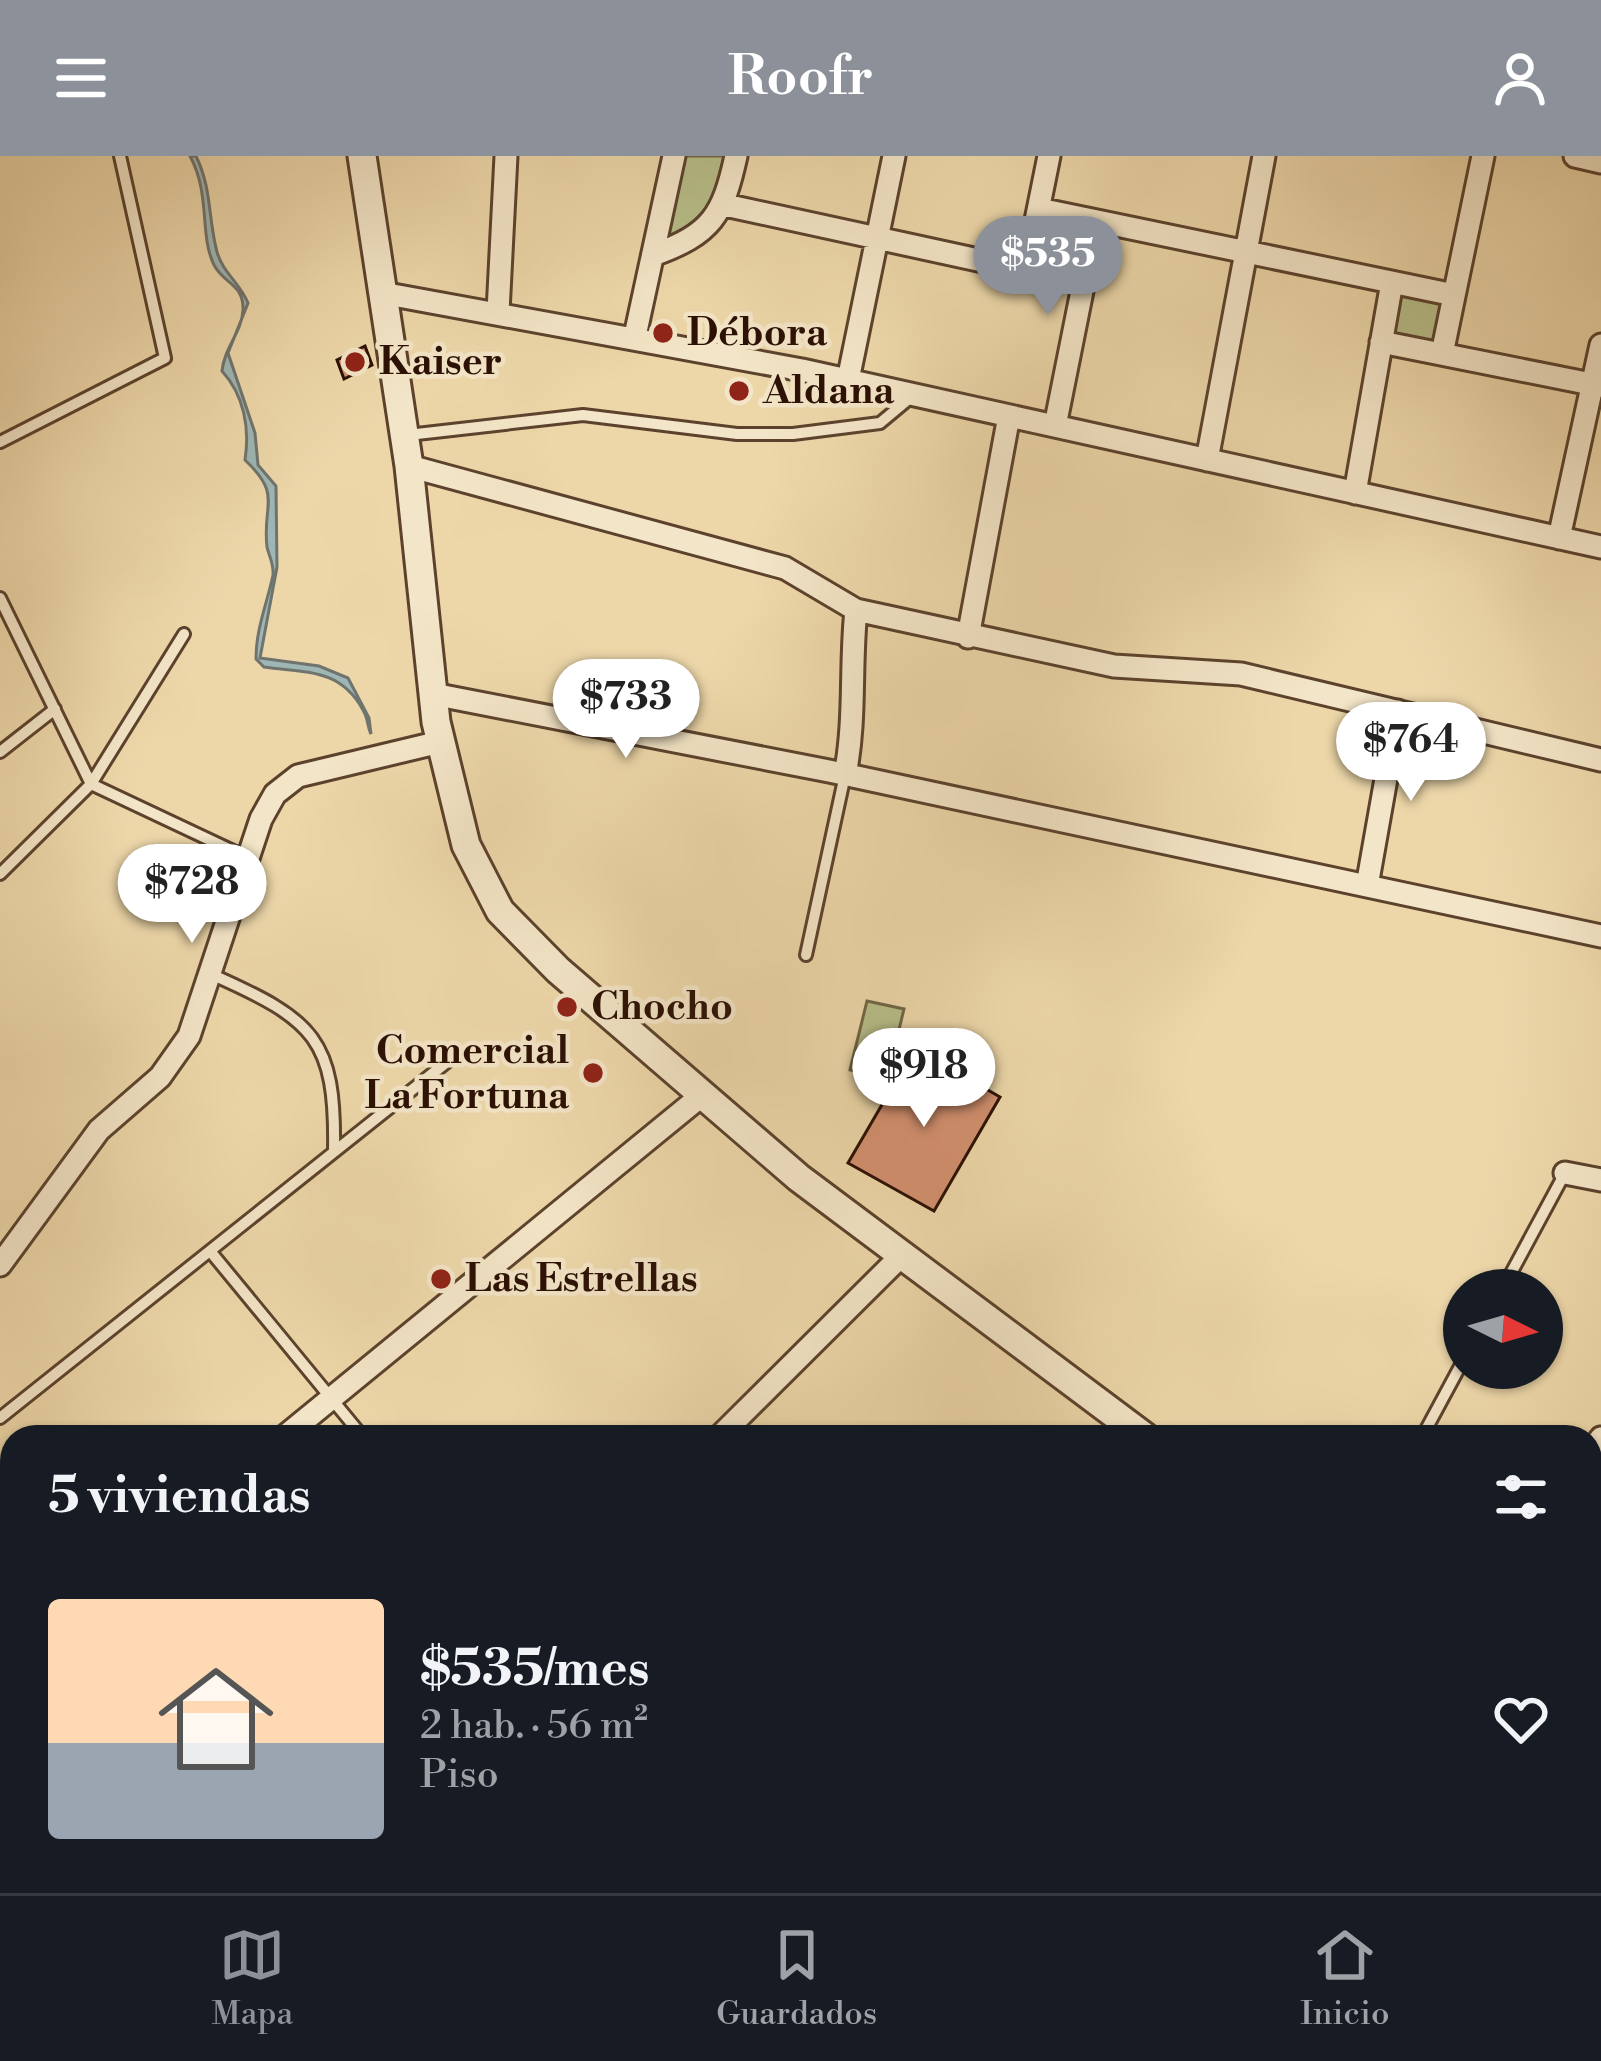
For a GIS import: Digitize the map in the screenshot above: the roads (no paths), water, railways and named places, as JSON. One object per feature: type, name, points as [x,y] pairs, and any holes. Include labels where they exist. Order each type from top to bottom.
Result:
[{"type":"street","points":[[362,156],[409,466],[440,742],[466,845],[500,910],[558,970],[701,1096],[901,1256],[1129,1425]]},
{"type":"street","points":[[498,312],[506,156]]},
{"type":"street","points":[[635,336],[674,156]]},
{"type":"street","points":[[653,255],[692,238],[725,205],[736,156]]},
{"type":"street","points":[[848,380],[894,156]]},
{"type":"street","points":[[1025,270],[1049,156]]},
{"type":"street","points":[[1207,460],[1264,156]]},
{"type":"street","points":[[1442,354],[1483,156]]},
{"type":"street","points":[[1575,156],[1601,161]]},
{"type":"street","points":[[725,205],[1084,283]]},
{"type":"street","points":[[1039,209],[1454,295]]},
{"type":"street","points":[[1055,426],[1096,221]]},
{"type":"street","points":[[1355,493],[1392,282]]},
{"type":"street","points":[[382,293],[635,336],[848,380],[1601,547]]},
{"type":"street","points":[[1381,342],[1597,385]]},
{"type":"street","points":[[1559,538],[1597,385],[1601,345]]},
{"type":"street","points":[[968,637],[1010,416]]},
{"type":"street","points":[[409,466],[785,568],[856,610],[1114,666],[1241,674],[1601,760]]},
{"type":"street","points":[[844,775],[854,728],[849,685],[856,610]]},
{"type":"street","points":[[433,694],[844,775],[1601,936]]},
{"type":"street","points":[[1367,886],[1398,711]]},
{"type":"street","points":[[0,1265],[99,1130],[178,1056],[213,975],[248,858],[275,794],[298,776],[440,742]]},
{"type":"street","points":[[299,1425],[701,1096]]},
{"type":"street","points":[[1565,1173],[1601,1180]]},
{"type":"street","points":[[731,1425],[901,1256]]},
{"type":"lane","points":[[0,442],[165,358],[120,156]]},
{"type":"lane","points":[[404,436],[583,415],[737,434],[793,434],[880,423],[897,404],[919,396]]},
{"type":"lane","points":[[0,598],[91,784],[248,858]]},
{"type":"lane","points":[[0,874],[91,784],[184,634]]},
{"type":"lane","points":[[0,752],[55,710]]},
{"type":"lane","points":[[806,956],[844,775]]},
{"type":"lane","points":[[213,975],[278,1007],[321,1047],[335,1094],[334,1151]]},
{"type":"lane","points":[[0,1418],[446,1062]]},
{"type":"lane","points":[[1513,1269],[1565,1173]]},
{"type":"lane","points":[[210,1251],[353,1425]]},
{"type":"lane","points":[[1428,1425],[1448,1389]]},
{"type":"water","points":[[190,156],[196,156],[205,180],[220,259],[248,303],[242,319],[240,295],[218,271],[210,253],[200,185]]},
{"type":"water","points":[[234,337],[228,353],[255,433],[258,465],[276,486],[277,567],[260,658],[319,666],[348,678],[369,718],[371,734],[363,710],[344,686],[321,675],[264,667],[256,659],[273,575],[266,532],[268,500],[264,483],[245,460],[244,412],[222,371],[226,355]]},
{"type":"place","name":"Débora","points":[[663,333]]},
{"type":"place","name":"Kaiser","points":[[355,362]]},
{"type":"place","name":"Aldana","points":[[739,391]]},
{"type":"place","name":"Chocho","points":[[567,1007]]},
{"type":"place","name":"Comercial La Fortuna","points":[[593,1073]]},
{"type":"place","name":"Las Estrellas","points":[[441,1279]]}]
